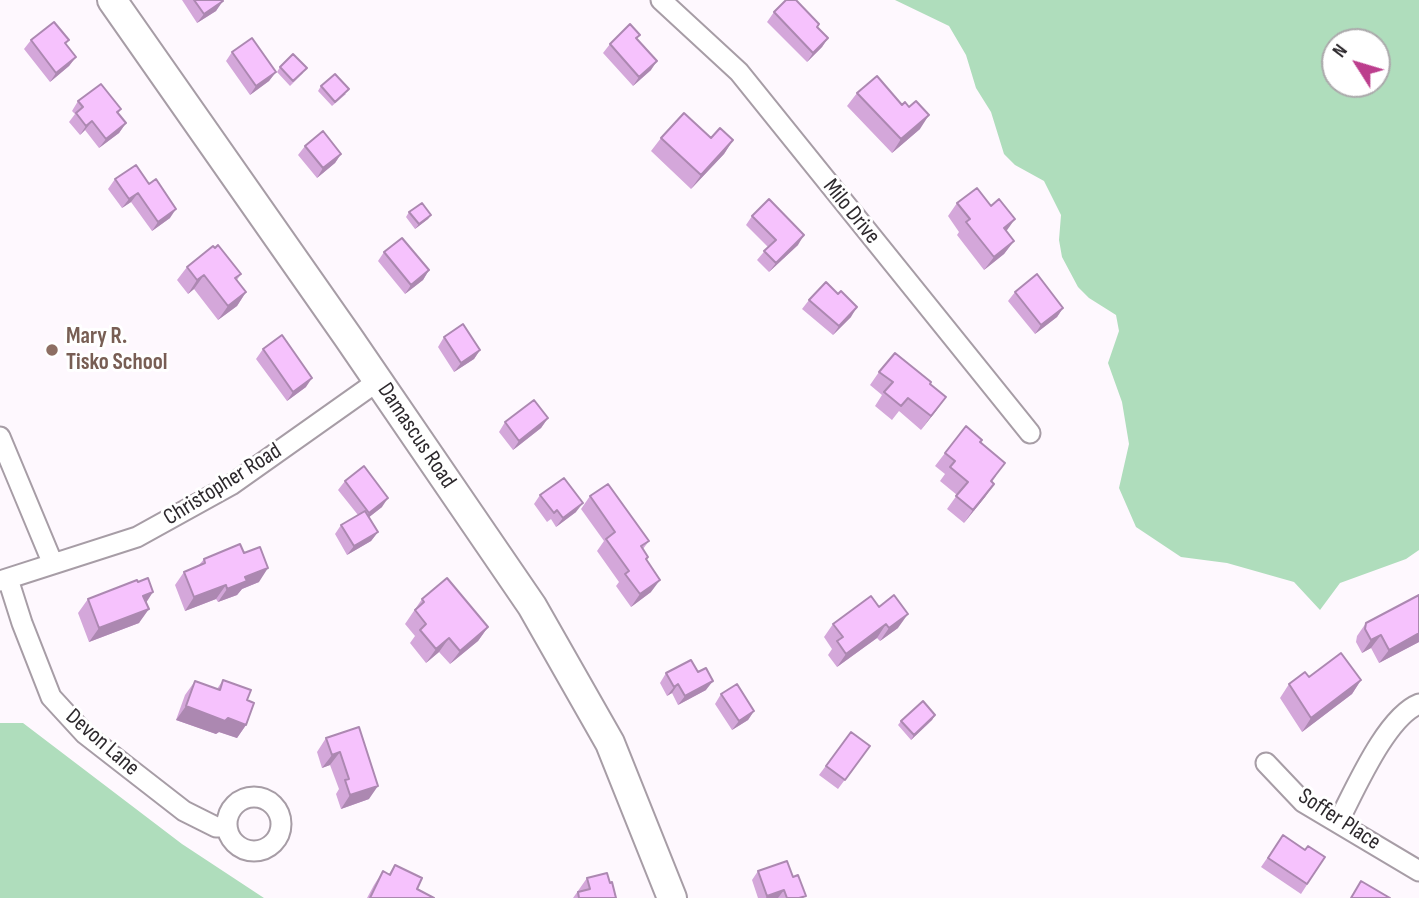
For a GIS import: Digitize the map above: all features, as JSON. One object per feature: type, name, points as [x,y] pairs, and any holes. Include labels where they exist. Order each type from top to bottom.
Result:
[{"type":"street","name":"Damascus Road","points":[[112,0],[532,606],[610,743],[672,898]]},
{"type":"street","name":"Milo Drive","points":[[661,0],[738,72],[1030,433]]},
{"type":"street","name":"Christopher Road","points":[[4,580],[137,537],[231,485],[379,382]]},
{"type":"street","points":[[0,437],[54,564]]},
{"type":"street","name":"Devon Lane","points":[[4,580],[51,697],[85,734],[184,811],[216,827],[227,827]]},
{"type":"street","points":[[1338,822],[1384,736],[1410,708],[1419,704]]},
{"type":"street","name":"Soffer Place","points":[[1265,763],[1304,802],[1419,871]]},
{"type":"green space","points":[[895,0],[1419,0],[1419,550],[1406,559],[1340,583],[1320,610],[1294,582],[1227,563],[1181,557],[1136,527],[1119,488],[1129,444],[1122,402],[1108,363],[1119,331],[1116,315],[1089,298],[1078,287],[1062,257],[1059,240],[1061,215],[1044,181],[1015,165],[1004,154],[991,112],[976,88],[966,55],[949,26]]},
{"type":"green space","points":[[0,723],[23,723],[182,844],[264,898],[0,898]]},
{"type":"building","points":[[194,0],[222,0],[223,1],[204,14]]},
{"type":"building","points":[[786,0],[796,0],[819,24],[817,27],[828,38],[813,53],[774,12]]},
{"type":"building","points":[[54,22],[69,40],[65,43],[76,57],[56,73],[31,40]]},
{"type":"building","points":[[630,24],[640,35],[636,38],[657,61],[639,77],[610,44]]},
{"type":"building","points":[[252,38],[276,72],[256,86],[232,52]]},
{"type":"building","points":[[293,54],[307,68],[293,81],[280,67]]},
{"type":"building","points":[[335,74],[349,89],[335,102],[321,86]]},
{"type":"building","points":[[877,76],[902,105],[905,102],[909,107],[916,101],[929,115],[901,139],[857,93]]},
{"type":"building","points":[[101,84],[121,109],[117,112],[126,123],[106,139],[92,121],[86,126],[76,113],[83,107],[78,101]]},
{"type":"building","points":[[684,113],[711,138],[720,128],[733,140],[701,175],[661,138]]},
{"type":"building","points":[[323,131],[341,154],[323,168],[305,146]]},
{"type":"building","points":[[136,165],[149,184],[156,179],[176,209],[158,222],[138,193],[129,199],[115,179]]},
{"type":"building","points":[[977,188],[991,206],[999,199],[1015,219],[1004,228],[1014,241],[994,257],[966,222],[970,219],[957,203]]},
{"type":"building","points":[[769,199],[804,235],[776,263],[764,251],[776,240],[752,216]]},
{"type":"building","points":[[422,203],[431,215],[419,224],[409,212]]},
{"type":"building","points":[[402,238],[429,270],[411,285],[384,252]]},
{"type":"building","points":[[218,245],[241,274],[235,278],[246,292],[228,306],[204,275],[197,280],[187,267]]},
{"type":"building","points":[[1037,274],[1063,308],[1041,325],[1015,292]]},
{"type":"building","points":[[826,282],[838,294],[841,291],[857,307],[839,326],[809,300]]},
{"type":"building","points":[[463,324],[480,350],[461,363],[444,337]]},
{"type":"building","points":[[282,335],[312,378],[293,392],[263,349]]},
{"type":"building","points":[[895,353],[946,397],[931,416],[908,398],[901,406],[884,392],[893,382],[879,372]]},
{"type":"building","points":[[534,400],[548,418],[519,441],[505,422]]},
{"type":"building","points":[[966,426],[1005,463],[991,481],[994,484],[973,510],[956,496],[968,482],[950,467],[955,461],[945,453]]},
{"type":"building","points":[[364,466],[388,498],[369,513],[345,481]]},
{"type":"building","points":[[564,478],[583,503],[563,518],[557,510],[554,513],[540,495]]},
{"type":"building","points":[[608,484],[649,541],[641,546],[660,580],[640,594],[625,574],[629,571],[606,539],[615,532],[590,496]]},
{"type":"building","points":[[365,511],[378,532],[354,546],[341,525]]},
{"type":"building","points":[[240,544],[244,553],[260,547],[268,568],[245,577],[247,581],[227,589],[226,585],[194,597],[184,572],[205,563],[204,559]]},
{"type":"building","points":[[148,578],[153,592],[143,596],[149,609],[99,628],[88,599]]},
{"type":"building","points":[[447,578],[488,627],[460,651],[449,638],[436,649],[420,630],[426,624],[415,610],[424,602],[422,599]]},
{"type":"building","points":[[894,595],[908,614],[889,628],[886,624],[846,654],[837,641],[843,637],[833,624],[871,596],[879,607]]},
{"type":"building","points":[[1419,595],[1419,633],[1389,650],[1381,635],[1371,640],[1365,629],[1366,623]]},
{"type":"building","points":[[1341,653],[1361,680],[1311,718],[1289,684],[1305,672],[1309,677]]},
{"type":"building","points":[[691,660],[698,672],[706,668],[713,681],[685,696],[678,684],[674,687],[666,673]]},
{"type":"building","points":[[223,680],[251,690],[247,700],[254,703],[246,725],[228,718],[225,721],[186,706],[195,681],[220,690]]},
{"type":"building","points":[[737,684],[754,711],[739,721],[721,694]]},
{"type":"building","points":[[923,701],[935,715],[914,735],[901,721]]},
{"type":"building","points":[[359,727],[378,786],[350,795],[345,780],[349,779],[340,752],[332,755],[326,738]]},
{"type":"building","points":[[851,732],[870,746],[845,780],[826,766]]},
{"type":"building","points":[[1283,835],[1305,850],[1308,846],[1325,857],[1307,884],[1268,858]]},
{"type":"building","points":[[787,861],[793,877],[798,875],[806,896],[787,898],[784,890],[767,896],[758,871]]},
{"type":"building","points":[[395,865],[422,878],[417,889],[434,898],[370,898],[383,871],[390,875]]},
{"type":"building","points":[[607,873],[616,898],[579,898],[578,892],[590,889],[587,878]]},
{"type":"building","points":[[1361,881],[1390,898],[1351,898]]},
{"type":"place","name":"Mary R. Tisko School","points":[[52,350]]}]
